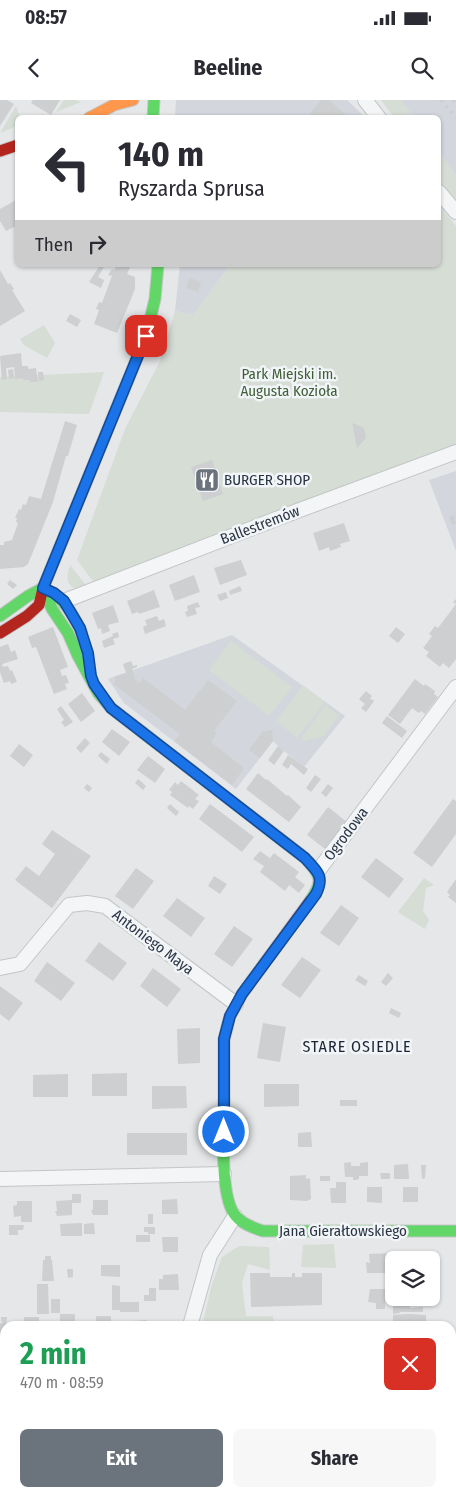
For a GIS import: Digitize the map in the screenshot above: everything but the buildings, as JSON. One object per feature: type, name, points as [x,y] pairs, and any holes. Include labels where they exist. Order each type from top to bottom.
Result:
[{"type":"street","points":[[95,115],[114,105],[133,100]]},
{"type":"street","points":[[152,115],[154,100]]},
{"type":"street","points":[[366,100],[378,115]]},
{"type":"street","points":[[0,151],[15,146]]},
{"type":"street","points":[[441,194],[456,212]]},
{"type":"street","points":[[0,632],[27,616],[39,605],[43,588],[146,336],[155,299],[158,267]]},
{"type":"street","name":"Ballestremów","points":[[64,601],[270,521],[456,452]]},
{"type":"street","points":[[43,588],[54,593],[64,601],[80,628],[88,653],[91,676]]},
{"type":"street","points":[[0,616],[43,588]]},
{"type":"street","points":[[43,588],[52,609],[68,633],[98,693],[111,708],[305,858],[318,871]]},
{"type":"street","name":"Ogrodowa","points":[[235,1216],[226,1196],[224,1174],[224,1039],[228,1021],[236,1004],[316,894],[321,879],[318,871],[456,687]]},
{"type":"street","name":"Antoniego Maya","points":[[0,968],[20,964],[68,905],[87,903],[105,906],[236,1004]]},
{"type":"street","points":[[0,1179],[224,1174]]},
{"type":"street","points":[[191,1321],[210,1255],[235,1216]]},
{"type":"street","name":"Jana Gierałtowskiego","points":[[235,1216],[253,1228],[263,1231],[456,1231]]},
{"type":"shaded area","points":[[176,100],[347,100],[363,115],[175,115]]},
{"type":"shaded area","points":[[401,100],[456,100],[456,175],[441,155],[441,115],[412,115]]},
{"type":"shaded area","points":[[180,267],[229,267],[193,315],[175,311]]},
{"type":"shaded area","points":[[456,471],[456,551],[429,480]]},
{"type":"shaded area","points":[[232,635],[345,716],[304,767],[273,741],[236,789],[124,703],[108,679]]},
{"type":"green space","points":[[64,100],[77,100],[81,102],[56,112]]},
{"type":"green space","points":[[381,100],[401,100],[412,115],[392,115]]},
{"type":"green space","points":[[16,106],[19,115],[15,115],[15,127],[0,133]]},
{"type":"green space","points":[[441,155],[456,175],[456,201],[441,182]]},
{"type":"green space","name":"Park Miejski im. Augusta Kozioła","points":[[441,207],[456,226],[456,449],[285,509],[94,581],[92,580],[77,560],[125,429],[160,361],[175,311],[193,315],[229,267],[441,267]]},
{"type":"green space","points":[[44,325],[55,343],[47,358],[24,345],[20,339]]},
{"type":"green space","points":[[104,372],[89,414],[0,412],[0,377]]},
{"type":"green space","points":[[70,565],[86,585],[74,588],[71,586],[68,580]]},
{"type":"green space","points":[[231,641],[292,687],[269,716],[209,670]]},
{"type":"green space","points":[[303,685],[325,702],[297,738],[276,721]]},
{"type":"green space","points":[[325,705],[339,716],[324,736],[304,741],[301,738]]},
{"type":"green space","points":[[424,878],[434,885],[426,888],[423,911],[429,920],[425,929],[398,912]]},
{"type":"green space","points":[[334,1244],[336,1268],[301,1267],[303,1245]]},
{"type":"green space","points":[[239,1246],[269,1247],[270,1270],[248,1264],[242,1283],[246,1316],[273,1316],[274,1321],[203,1321],[212,1284],[222,1257]]},
{"type":"railway","points":[[441,100],[456,118]]},
{"type":"railway","points":[[453,100],[456,104]]},
{"type":"traffic: fast","points":[[153,115],[154,100]]},
{"type":"traffic: fast","points":[[114,414],[146,336],[155,299],[158,267]]},
{"type":"traffic: fast","points":[[43,588],[52,609],[68,633],[98,693],[111,708],[305,858],[319,878],[319,883],[310,901]]},
{"type":"traffic: fast","points":[[43,588],[56,596],[66,606],[81,631]]},
{"type":"traffic: fast","points":[[0,616],[43,588]]},
{"type":"traffic: fast","points":[[224,1101],[223,1144],[227,1194],[236,1216],[252,1227],[263,1231],[456,1231]]},
{"type":"traffic: slow","points":[[95,115],[114,105],[133,100]]},
{"type":"traffic: jam","points":[[0,151],[15,146]]},
{"type":"traffic: jam","points":[[0,633],[27,616],[39,605],[43,588],[114,414]]},
{"type":"traffic: jam","points":[[224,1101],[224,1039],[230,1016],[242,994],[310,901]]},
{"type":"place","name":"BURGER SHOP","points":[[207,480]]},
{"type":"district","name":"STARE OSIEDLE","points":[[357,1046]]},
{"type":"route","points":[[146,336],[43,588],[54,593],[64,601],[80,628],[88,653],[94,684],[98,693],[111,708],[305,858],[318,871],[321,879],[316,894],[242,994],[230,1016],[224,1039],[224,1132]]}]
